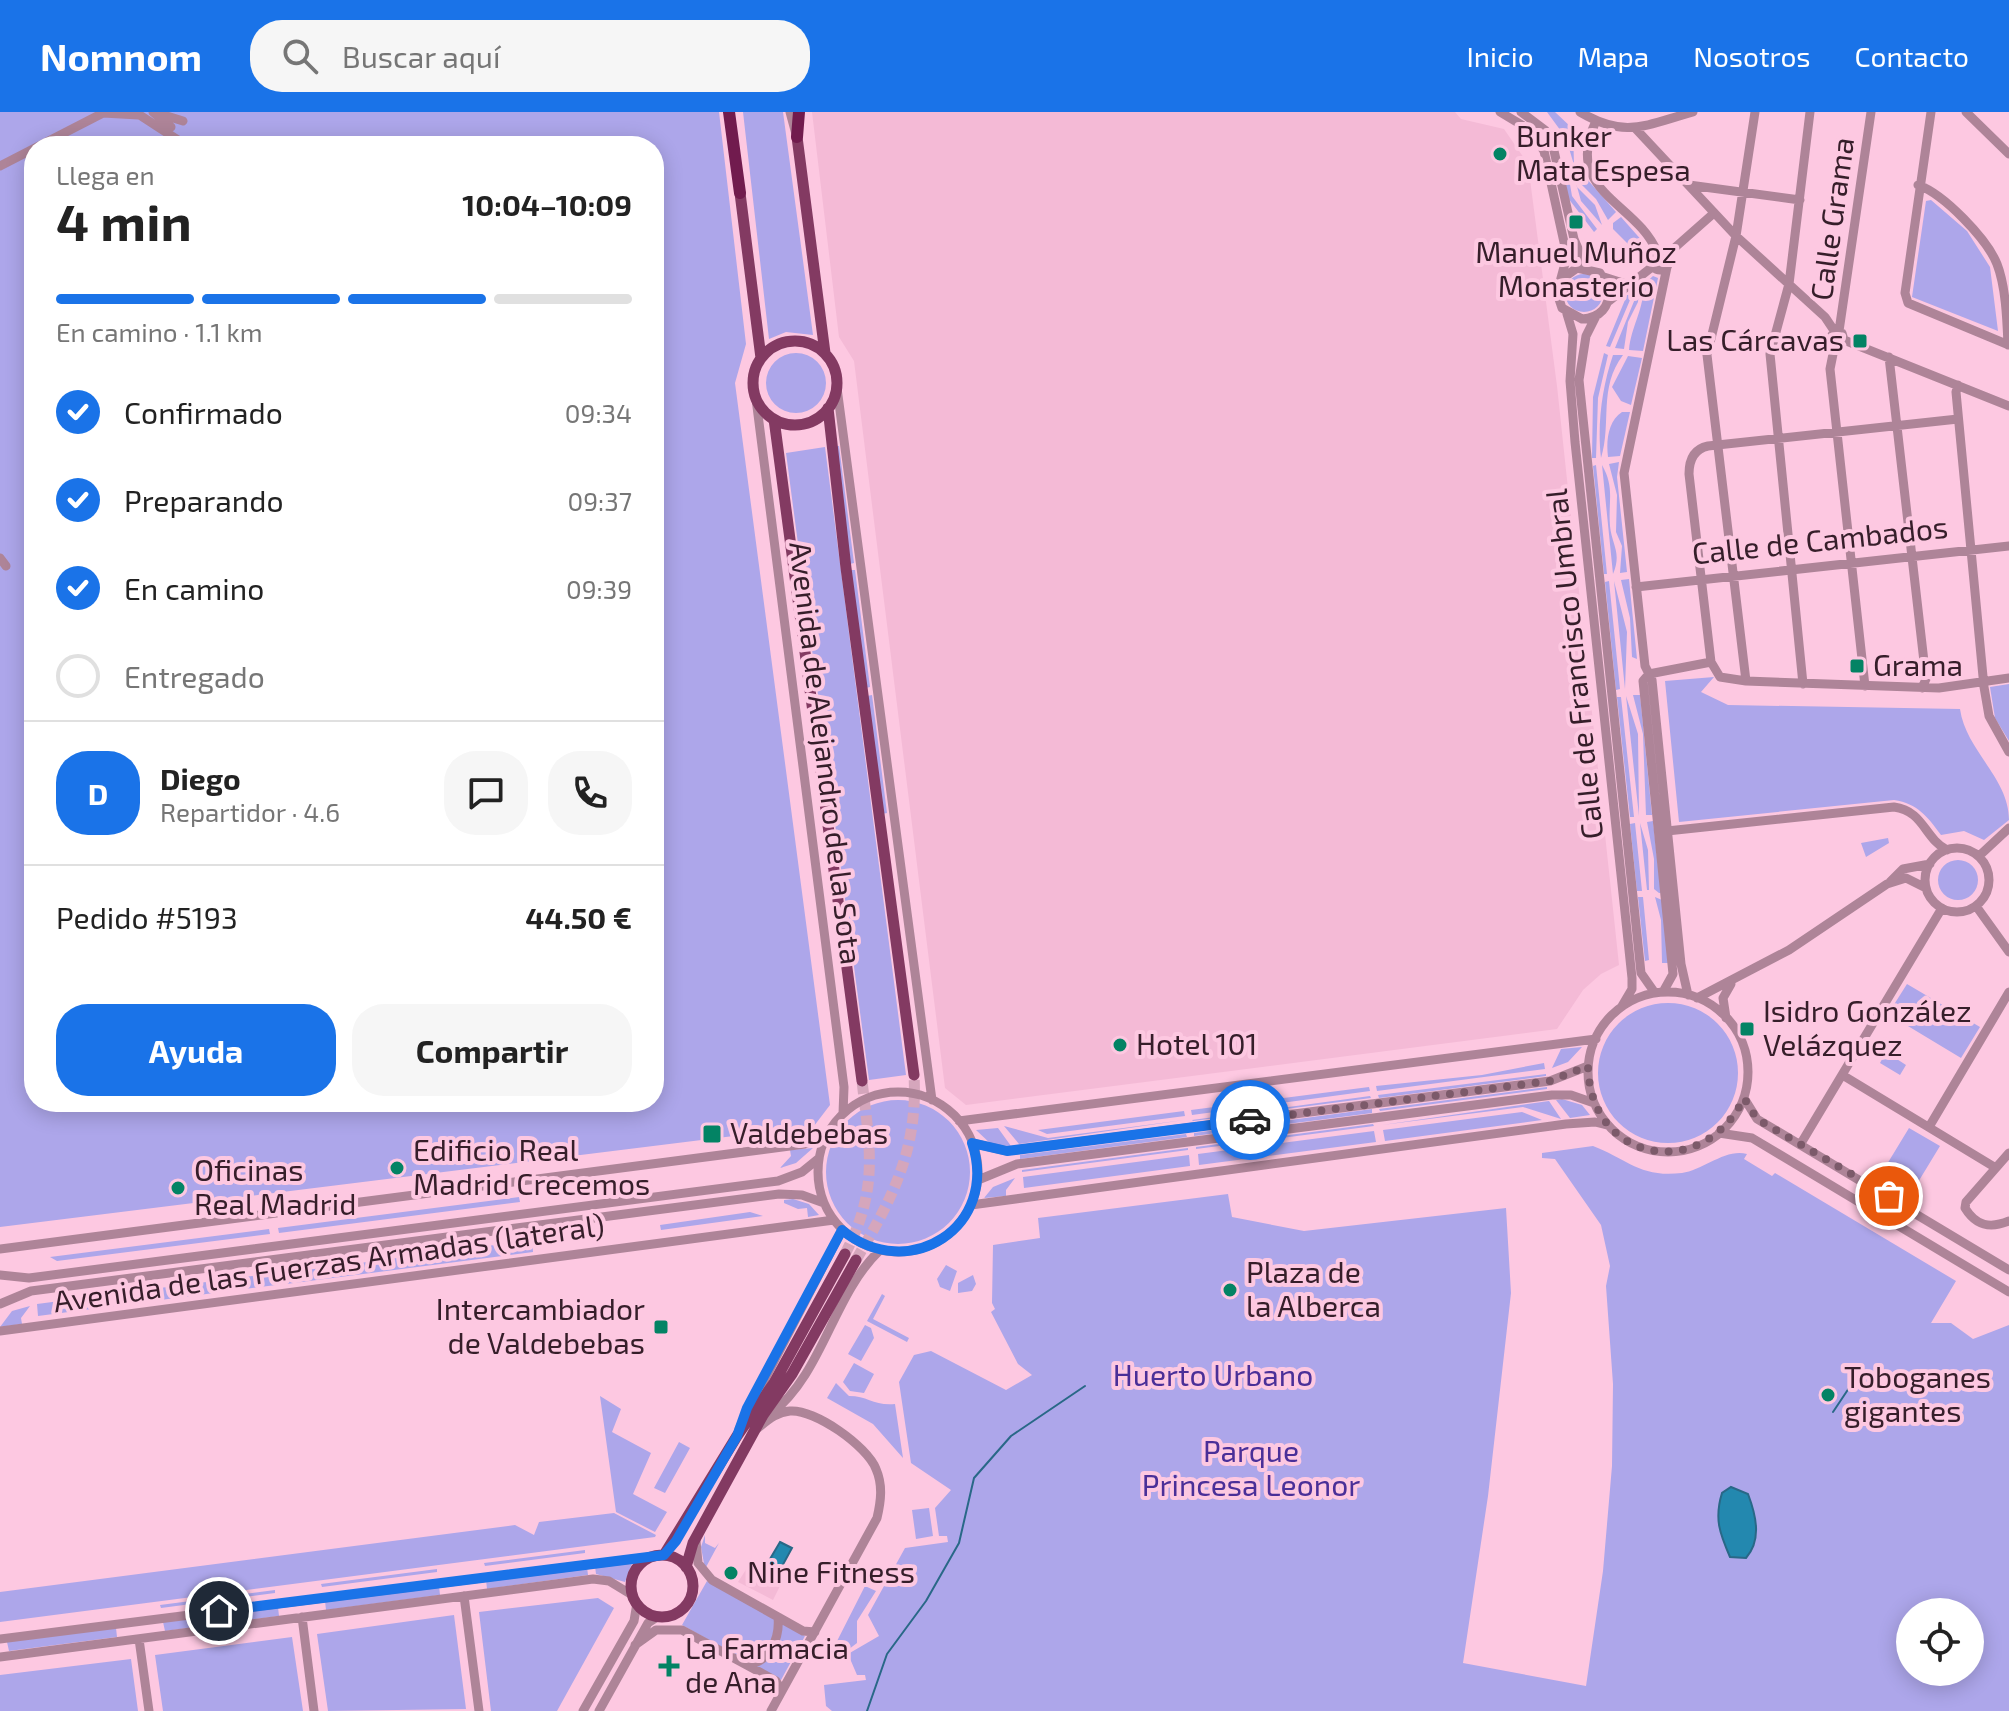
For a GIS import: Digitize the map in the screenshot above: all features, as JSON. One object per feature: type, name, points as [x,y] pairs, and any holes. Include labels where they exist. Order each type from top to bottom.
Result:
[{"type":"highway","points":[[729,112],[740,193]]},
{"type":"highway","points":[[737,112],[740,193]]},
{"type":"highway","points":[[797,137],[799,112]]},
{"type":"main road","points":[[797,137],[825,353],[836,373],[837,388],[828,408],[803,424],[774,419],[756,399],[753,378],[761,358],[773,347],[796,341],[812,344],[825,353]]},
{"type":"main road","points":[[740,193],[761,358]]},
{"type":"main road","name":"Avenida de Alejandro de la Sota","points":[[828,408],[914,1075]]},
{"type":"main road","name":"Avenida de Alejandro de la Sota","points":[[774,419],[862,1081]]},
{"type":"main road","points":[[661,1556],[676,1541],[737,1436],[774,1383],[845,1254]]},
{"type":"main road","points":[[686,1567],[697,1536],[755,1430],[792,1374],[856,1260]]},
{"type":"main road","points":[[661,1556],[674,1557],[686,1567],[692,1584],[690,1601],[672,1615],[657,1617],[634,1599],[635,1572],[643,1562],[661,1556]]},
{"type":"street","points":[[82,121],[94,112]]},
{"type":"street","points":[[55,136],[104,112],[137,114],[160,125],[173,136]]},
{"type":"street","points":[[154,112],[183,121],[171,127],[176,136]]},
{"type":"street","points":[[790,112],[797,137]]},
{"type":"street","points":[[1500,112],[1530,130],[1544,151],[1567,256],[1558,301],[1567,314],[1582,319],[1596,316],[1609,301],[1652,267]]},
{"type":"street","points":[[1521,112],[1545,130],[1552,142],[1574,239],[1586,267]]},
{"type":"street","points":[[1580,112],[1615,129],[1635,128],[1693,112]]},
{"type":"street","points":[[1746,681],[1707,355],[1736,236],[1755,112]]},
{"type":"street","points":[[1803,684],[1794,567],[1770,354],[1789,284],[1810,112]]},
{"type":"street","name":"Calle Grama","points":[[1865,686],[1830,369],[1838,337],[1871,112]]},
{"type":"street","points":[[1931,112],[1918,185],[1905,293],[1908,303],[2008,345]]},
{"type":"street","points":[[1966,112],[2009,154]]},
{"type":"street","points":[[1596,121],[1587,141],[1591,177],[1665,256]]},
{"type":"street","points":[[1635,128],[1736,236],[1825,317],[1838,337],[2009,406]]},
{"type":"street","points":[[0,166],[24,153]]},
{"type":"street","points":[[1688,185],[1800,200]]},
{"type":"street","points":[[1918,185],[1937,194],[1964,219],[1997,264],[2008,345]]},
{"type":"street","points":[[1665,256],[1660,271],[1652,267],[1650,259],[1665,256],[1714,213]]},
{"type":"street","points":[[1665,256],[1624,471],[1683,980],[1692,996],[1726,1018]]},
{"type":"street","points":[[1563,278],[1577,268],[1586,267],[1629,285]]},
{"type":"street","points":[[1604,277],[1609,289],[1609,301]]},
{"type":"street","name":"Calle de Francisco Umbral","points":[[1567,314],[1573,334],[1570,381],[1575,442],[1632,978],[1632,989],[1622,1006]]},
{"type":"street","name":"Calle de Francisco Umbral","points":[[1596,316],[1586,336],[1579,380],[1641,969],[1645,982],[1659,993]]},
{"type":"street","points":[[1889,357],[1926,679],[1922,688]]},
{"type":"street","points":[[1958,385],[1958,419],[1989,716],[2009,752]]},
{"type":"street","name":"Avenida de Alejandro de la Sota","points":[[837,388],[932,1100]]},
{"type":"street","name":"Avenida de Alejandro de la Sota","points":[[756,399],[844,1087],[843,1114]]},
{"type":"street","points":[[1958,419],[1719,445],[1696,452],[1689,466],[1711,662],[1720,677],[1746,681],[1922,688],[2009,678]]},
{"type":"street","name":"Calle de Cambados","points":[[1636,587],[1701,577],[2009,546]]},
{"type":"street","points":[[1659,993],[1673,974],[1643,681],[1649,674],[1711,662]]},
{"type":"street","points":[[1667,831],[1894,807],[1917,815],[1938,845],[1947,850],[1961,849],[1979,856],[1990,882],[1983,900],[1959,912],[1942,908],[1926,888],[1906,878],[1887,884]]},
{"type":"street","points":[[1979,856],[2009,828]]},
{"type":"street","points":[[1607,1125],[1594,1103],[1588,1066],[1596,1039],[1607,1019],[1622,1006],[1659,993],[1692,996],[1737,979],[1789,950],[1887,884],[1903,869],[1930,864],[1947,850]]},
{"type":"street","points":[[1926,888],[1930,864]]},
{"type":"street","points":[[1976,906],[2009,952]]},
{"type":"street","points":[[1800,1145],[1942,908]]},
{"type":"street","points":[[971,1205],[1566,1124],[1595,1122],[1607,1125],[1633,1144],[1664,1152],[1695,1147],[1719,1133],[1731,1121],[1744,1098],[1747,1075],[1744,1050],[1726,1018],[1723,998],[1737,979]]},
{"type":"street","points":[[1929,1127],[2009,992]]},
{"type":"street","points":[[959,1121],[1596,1039]]},
{"type":"street","points":[[972,1143],[1007,1151],[1550,1081],[1588,1066]]},
{"type":"street","points":[[1844,1076],[1996,1168]]},
{"type":"street","points":[[887,1093],[915,1094],[932,1100],[959,1121],[972,1143],[978,1180],[971,1205],[958,1225],[931,1245],[903,1252],[880,1250],[860,1243],[834,1220],[818,1186],[818,1159],[827,1134],[843,1114],[861,1101],[887,1093]]},
{"type":"street","points":[[978,1180],[1017,1164],[1552,1095],[1571,1095],[1594,1103]]},
{"type":"street","points":[[1744,1098],[1757,1119],[1907,1206],[2009,1270]]},
{"type":"street","points":[[1719,1133],[1752,1138],[2009,1292]]},
{"type":"street","points":[[0,1249],[805,1144],[827,1134]]},
{"type":"street","points":[[2009,1153],[1966,1202],[1965,1208],[1979,1223],[1990,1226],[2009,1221]]},
{"type":"street","points":[[0,1275],[29,1278],[778,1181],[802,1172],[818,1159]]},
{"type":"street","points":[[0,1304],[31,1291],[779,1194],[802,1195],[824,1203]]},
{"type":"street","name":"Avenida de las Fuerzas Armadas (lateral)","points":[[0,1331],[834,1220]]},
{"type":"street","points":[[737,1436],[747,1408],[842,1230]]},
{"type":"street","points":[[755,1430],[798,1390],[865,1268],[880,1250]]},
{"type":"street","points":[[755,1430],[776,1414],[802,1412],[856,1443],[877,1471],[881,1496],[877,1518],[771,1711]]},
{"type":"street","points":[[697,1536],[698,1563],[712,1580],[803,1631],[815,1632]]},
{"type":"street","points":[[0,1639],[661,1556]]},
{"type":"street","points":[[0,1657],[593,1579],[609,1581],[634,1599],[634,1621],[583,1711]]},
{"type":"street","points":[[464,1596],[479,1711]]},
{"type":"street","points":[[302,1617],[314,1711]]},
{"type":"street","points":[[599,1711],[648,1623],[657,1617]]},
{"type":"street","points":[[747,1665],[757,1663],[767,1655],[777,1637],[778,1617]]},
{"type":"street","points":[[635,1645],[656,1630],[682,1630],[776,1681],[782,1691]]},
{"type":"street","points":[[139,1639],[149,1711]]},
{"type":"shaded area","points":[[812,112],[1455,112],[1461,119],[1504,129],[1528,164],[1557,386],[1619,965],[1601,974],[1583,990],[1557,1029],[966,1105],[945,1088],[854,361],[839,337]]},
{"type":"shaded area","points":[[747,1568],[780,1586],[773,1600],[738,1582]]},
{"type":"green space","points":[[0,112],[719,112],[746,344],[735,383],[830,1105],[814,1126],[0,1227]]},
{"type":"green space","points":[[743,112],[783,112],[813,335],[786,332],[769,339]]},
{"type":"green space","points":[[1547,112],[1555,112],[1573,129],[1574,165],[1566,138]]},
{"type":"green space","points":[[1584,169],[1586,178],[1616,212],[1608,220],[1596,199],[1581,184],[1580,170]]},
{"type":"green space","points":[[1564,173],[1568,173],[1572,196],[1597,229],[1594,232],[1568,198]]},
{"type":"green space","points":[[1577,187],[1595,205],[1602,225],[1581,201]]},
{"type":"green space","points":[[1931,200],[1967,231],[1990,267],[1998,331],[1912,297],[1926,201]]},
{"type":"green space","points":[[1621,217],[1644,243],[1629,245],[1613,229],[1613,223]]},
{"type":"green space","points":[[1584,274],[1597,280],[1603,293],[1597,306],[1584,312],[1571,306],[1565,293],[1571,280]]},
{"type":"green space","points":[[1653,276],[1658,278],[1643,351],[1629,350],[1643,285]]},
{"type":"green space","points":[[1639,289],[1638,302],[1628,322],[1624,349],[1615,348]]},
{"type":"green space","points":[[1627,295],[1631,295],[1630,300],[1610,347],[1606,346]]},
{"type":"green space","points":[[796,353],[818,361],[826,383],[818,405],[796,413],[774,405],[766,383],[774,361]]},
{"type":"green space","points":[[1604,353],[1608,355],[1598,398],[1596,458],[1592,458],[1593,397]]},
{"type":"green space","points":[[1613,355],[1623,355],[1615,367],[1608,393],[1601,458],[1601,406]]},
{"type":"green space","points":[[1628,356],[1642,358],[1631,405],[1621,401],[1612,387]]},
{"type":"green space","points":[[1622,412],[1630,412],[1620,456],[1608,457],[1609,432]]},
{"type":"green space","points":[[835,446],[839,446],[854,563],[850,564]]},
{"type":"green space","points":[[825,447],[906,1075],[869,1080],[786,453]]},
{"type":"green space","points":[[1619,462],[1617,477],[1627,572],[1620,573],[1622,546],[1616,532],[1617,495],[1609,464]]},
{"type":"green space","points":[[1596,465],[1607,574],[1604,574],[1593,466]]},
{"type":"green space","points":[[1602,465],[1610,488],[1610,526],[1617,554],[1613,574]]},
{"type":"green space","points":[[851,570],[855,570],[870,687],[866,688]]},
{"type":"green space","points":[[1629,579],[1637,659],[1632,657],[1630,618],[1621,580]]},
{"type":"green space","points":[[1609,581],[1620,689],[1616,690],[1605,582]]},
{"type":"green space","points":[[1614,581],[1627,632],[1625,689]]},
{"type":"green space","points":[[1714,677],[1701,692],[1728,705],[1960,709],[1970,738],[2002,791],[2009,820],[1984,840],[1964,831],[1941,835],[1921,812],[1910,804],[1894,800],[1679,822],[1665,681]]},
{"type":"green space","points":[[2009,684],[2009,741],[1995,718],[1990,687]]},
{"type":"green space","points":[[872,695],[887,813],[882,814],[867,696]]},
{"type":"green space","points":[[1633,695],[1640,695],[1652,815],[1646,815],[1643,734]]},
{"type":"green space","points":[[1626,696],[1638,734],[1639,816]]},
{"type":"green space","points":[[1617,697],[1621,697],[1634,817],[1630,817]]},
{"type":"green space","points":[[1653,821],[1661,893],[1654,889],[1654,859],[1647,822]]},
{"type":"green space","points":[[1635,823],[1642,891],[1637,891],[1630,824]]},
{"type":"green space","points":[[1640,823],[1648,850],[1649,890],[1647,890]]},
{"type":"green space","points":[[1888,838],[1889,843],[1866,857],[1861,843]]},
{"type":"green space","points":[[1958,860],[1972,866],[1978,880],[1972,894],[1958,900],[1944,894],[1938,880],[1944,866]]},
{"type":"green space","points":[[1638,897],[1643,897],[1649,960],[1645,961]]},
{"type":"green space","points":[[1655,897],[1662,900],[1668,963],[1662,963],[1661,920]]},
{"type":"green space","points":[[1907,984],[1980,1027],[1961,1058],[1888,1014]]},
{"type":"green space","points":[[1668,1003],[1695,1008],[1718,1023],[1733,1046],[1738,1073],[1733,1100],[1718,1123],[1695,1138],[1668,1143],[1641,1138],[1618,1123],[1603,1100],[1598,1073],[1603,1046],[1618,1023],[1641,1008]]},
{"type":"green space","points":[[1582,1047],[1568,1062],[1552,1068],[1561,1049]]},
{"type":"green space","points":[[1886,1052],[1906,1065],[1900,1075],[1880,1063]]},
{"type":"green space","points":[[1544,1063],[1545,1069],[1377,1091],[1376,1086],[1482,1075]]},
{"type":"green space","points":[[1546,1074],[1379,1098],[1378,1095]]},
{"type":"green space","points":[[1369,1087],[1370,1091],[1192,1115],[1191,1110]]},
{"type":"green space","points":[[1547,1087],[1380,1111],[1379,1109]]},
{"type":"green space","points":[[1370,1096],[1371,1098],[1192,1120]]},
{"type":"green space","points":[[898,1100],[925,1106],[949,1121],[964,1145],[970,1172],[964,1199],[949,1223],[925,1238],[898,1244],[871,1238],[847,1223],[832,1199],[826,1172],[832,1145],[847,1121],[871,1106]]},
{"type":"green space","points":[[1556,1100],[1582,1105],[1590,1115],[1570,1118]]},
{"type":"green space","points":[[1549,1101],[1561,1119],[1523,1107],[1382,1125]]},
{"type":"green space","points":[[1372,1109],[1372,1113],[1194,1136],[1194,1133]]},
{"type":"green space","points":[[1184,1111],[1185,1116],[1047,1134],[1038,1130]]},
{"type":"green space","points":[[1522,1112],[1542,1120],[1385,1141],[1383,1130]]},
{"type":"green space","points":[[1184,1120],[1019,1144],[1004,1126],[1048,1138]]},
{"type":"green space","points":[[1374,1126],[1196,1149],[1196,1147]]},
{"type":"green space","points":[[998,1128],[1011,1146],[992,1145],[976,1130]]},
{"type":"green space","points":[[1909,1128],[1940,1146],[1909,1197],[1878,1179]]},
{"type":"green space","points":[[1374,1131],[1376,1142],[1199,1165],[1198,1154]]},
{"type":"green space","points":[[1186,1134],[1187,1137],[1020,1159],[1020,1155]]},
{"type":"green space","points":[[1593,1146],[1644,1170],[1668,1174],[1690,1171],[1731,1154],[1747,1154],[1744,1159],[1772,1176],[1775,1173],[1956,1281],[1931,1323],[1951,1323],[1973,1339],[2009,1325],[2009,1711],[832,1711],[826,1706],[824,1685],[866,1680],[865,1675],[857,1675],[848,1654],[879,1636],[868,1615],[905,1548],[948,1542],[947,1536],[939,1536],[935,1508],[951,1490],[911,1463],[899,1382],[914,1355],[931,1351],[1006,1390],[1032,1375],[1018,1364],[991,1312],[995,1309],[992,1303],[993,1245],[1040,1238],[1038,1218],[1228,1194],[1232,1217],[1304,1231],[1506,1208],[1511,1293],[1488,1496],[1463,1663],[1586,1686],[1603,1571],[1612,1466],[1613,1384],[1606,1286],[1610,1266],[1601,1225],[1555,1159],[1542,1158],[1542,1153]]},
{"type":"green space","points":[[813,1148],[796,1163],[780,1168],[791,1156],[790,1150]]},
{"type":"green space","points":[[1188,1150],[1022,1172],[1022,1170]]},
{"type":"green space","points":[[1189,1155],[1190,1166],[1024,1188],[1023,1177]]},
{"type":"green space","points":[[1015,1178],[1006,1190],[1006,1196],[984,1198],[993,1187]]},
{"type":"green space","points":[[519,1197],[520,1202],[279,1233],[278,1228]]},
{"type":"green space","points":[[793,1199],[809,1204],[819,1215],[808,1217],[807,1208],[798,1209],[784,1203],[784,1200]]},
{"type":"green space","points":[[750,1212],[763,1216],[661,1230],[660,1225]]},
{"type":"green space","points":[[269,1229],[270,1234],[57,1261],[50,1257]]},
{"type":"green space","points":[[532,1240],[533,1252],[286,1284],[284,1273]]},
{"type":"green space","points":[[946,1265],[957,1271],[950,1291],[940,1287],[937,1279]]},
{"type":"green space","points":[[275,1273],[276,1285],[38,1316],[37,1304]]},
{"type":"green space","points":[[973,1275],[976,1284],[972,1291],[958,1293],[958,1283]]},
{"type":"green space","points":[[882,1294],[885,1296],[873,1319],[909,1338],[907,1342],[867,1321]]},
{"type":"green space","points":[[30,1306],[21,1318],[22,1324],[0,1327],[12,1311]]},
{"type":"green space","points":[[865,1325],[871,1328],[874,1338],[861,1361],[848,1354]]},
{"type":"green space","points":[[854,1363],[874,1374],[864,1393],[850,1391],[843,1382]]},
{"type":"green space","points":[[836,1383],[849,1396],[895,1404],[903,1458],[873,1424],[827,1398]]},
{"type":"green space","points":[[600,1396],[621,1409],[612,1432],[651,1453],[633,1494],[667,1512],[655,1532],[616,1512]]},
{"type":"green space","points":[[679,1442],[690,1448],[665,1493],[654,1488]]},
{"type":"green space","points":[[929,1508],[933,1536],[916,1539],[912,1510]]},
{"type":"green space","points":[[614,1513],[655,1537],[0,1622],[0,1592],[515,1525],[534,1535],[539,1522]]},
{"type":"green space","points":[[705,1535],[705,1543],[715,1548],[719,1543],[705,1569],[701,1547]]},
{"type":"green space","points":[[585,1550],[585,1553],[485,1566],[484,1563]]},
{"type":"green space","points":[[633,1561],[625,1582],[596,1574],[595,1566]]},
{"type":"green space","points":[[587,1567],[588,1575],[487,1589],[486,1580]]},
{"type":"green space","points":[[437,1569],[437,1572],[322,1587],[321,1584]]},
{"type":"green space","points":[[707,1581],[805,1636],[781,1680],[682,1625]]},
{"type":"green space","points":[[439,1586],[440,1595],[326,1610],[325,1601]]},
{"type":"green space","points":[[865,1586],[876,1591],[857,1621],[857,1643],[836,1659],[834,1647]]},
{"type":"green space","points":[[275,1590],[275,1593],[161,1608],[160,1605]]},
{"type":"green space","points":[[598,1598],[614,1608],[557,1711],[491,1711],[479,1612]]},
{"type":"green space","points":[[278,1607],[279,1616],[165,1631],[163,1622]]},
{"type":"green space","points":[[454,1615],[466,1709],[328,1711],[317,1634]]},
{"type":"green space","points":[[116,1628],[117,1637],[9,1651],[7,1642]]},
{"type":"green space","points":[[292,1637],[303,1711],[163,1711],[155,1655]]},
{"type":"green space","points":[[131,1659],[138,1711],[0,1711],[0,1675]]},
{"type":"water","points":[[1731,1487],[1748,1494],[1755,1519],[1756,1535],[1746,1558],[1730,1557],[1719,1526],[1722,1493]]},
{"type":"water","points":[[780,1542],[792,1548],[780,1570],[767,1564]]},
{"type":"waterway","points":[[1833,1412],[1863,1367]]},
{"type":"waterway","points":[[867,1711],[887,1654],[926,1601],[959,1543],[974,1478],[1011,1436],[1085,1386]]},
{"type":"tunnel","points":[[856,1260],[892,1194],[907,1150],[912,1127],[914,1075]]},
{"type":"tunnel","points":[[845,1254],[863,1209],[869,1169],[862,1081]]},
{"type":"way so far","points":[[1250,1120],[1550,1081],[1588,1066],[1590,1087],[1599,1114],[1619,1136],[1633,1144],[1664,1152],[1695,1147],[1710,1140],[1727,1125],[1744,1098],[1757,1119],[1889,1196]]},
{"type":"place","name":"Bunker Mata Espesa","points":[[1500,154]]},
{"type":"place","name":"Manuel Muñoz Monasterio","points":[[1576,222]]},
{"type":"place","name":"Las Cárcavas","points":[[1860,341]]},
{"type":"place","name":"Grama","points":[[1857,666]]},
{"type":"place","name":"Isidro González Velázquez","points":[[1747,1029]]},
{"type":"place","name":"Hotel 101","points":[[1120,1045]]},
{"type":"place","name":"Valdebebas","points":[[712,1134]]},
{"type":"place","name":"Edificio Real Madrid Crecemos","points":[[397,1168]]},
{"type":"place","name":"Oficinas Real Madrid","points":[[178,1188]]},
{"type":"place","name":"Plaza de la Alberca","points":[[1230,1290]]},
{"type":"place","name":"Intercambiador de Valdebebas","points":[[661,1327]]},
{"type":"place","name":"Toboganes gigantes","points":[[1828,1395]]},
{"type":"place","name":"Nine Fitness","points":[[731,1573]]},
{"type":"place","name":"La Farmacia de Ana","points":[[669,1666]]},
{"type":"route","points":[[219,1611],[664,1555],[676,1541],[737,1436],[747,1408],[841,1237],[842,1230],[869,1247],[893,1252],[920,1249],[942,1239],[958,1225],[975,1194],[978,1170],[972,1143],[991,1150],[1007,1151],[1250,1120]]},
{"type":"park label","name":"Huerto Urbano","points":[[1213,1376]]},
{"type":"park label","name":"Parque Princesa Leonor","points":[[1251,1469]]}]
